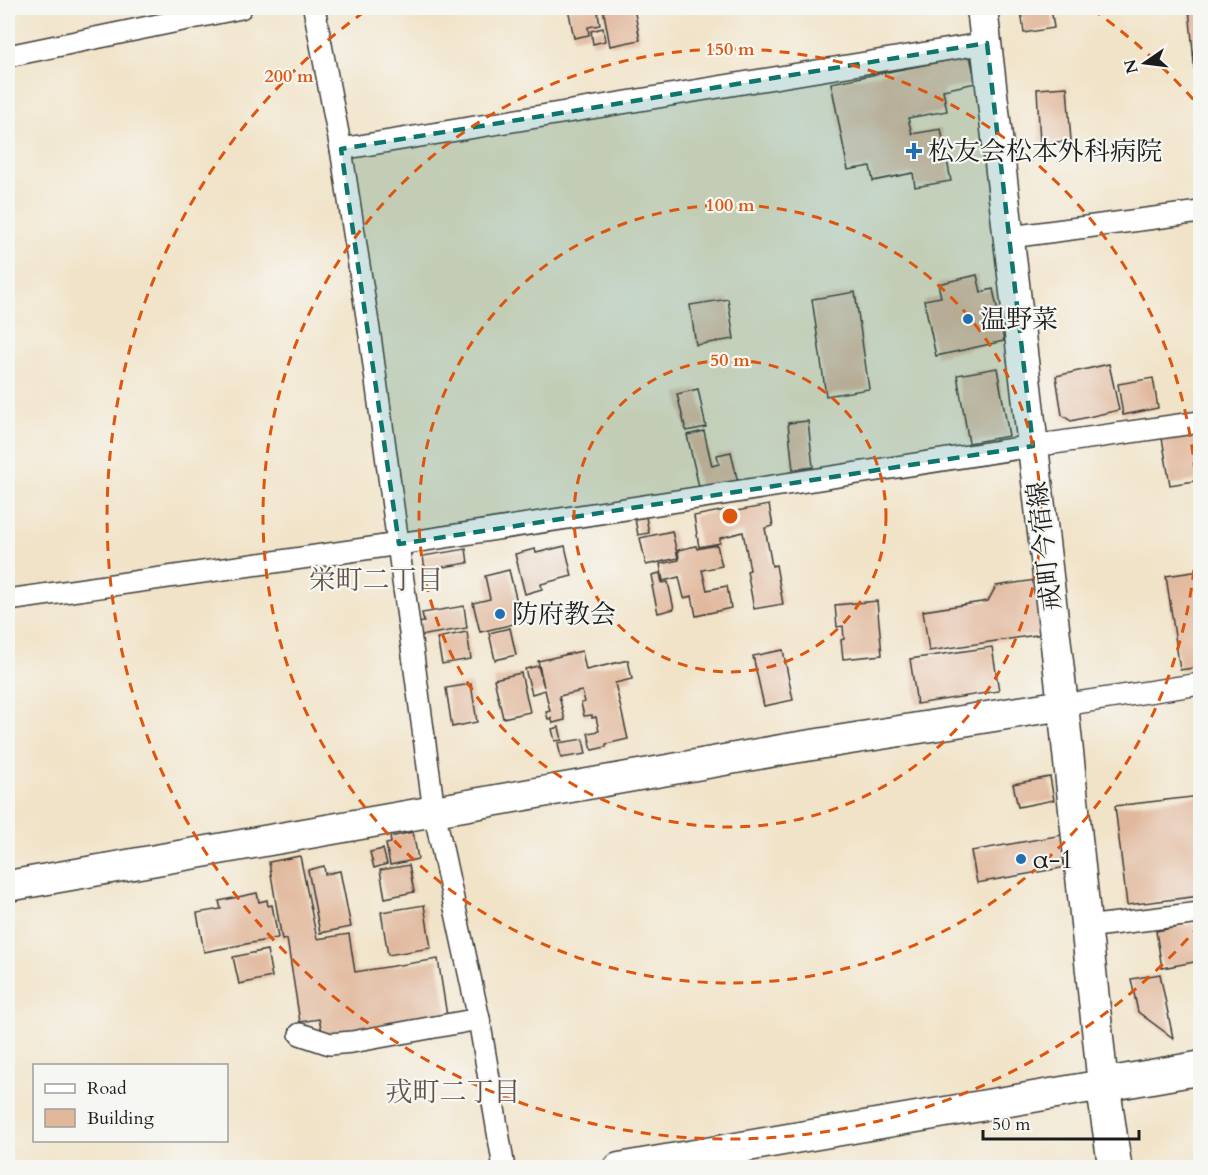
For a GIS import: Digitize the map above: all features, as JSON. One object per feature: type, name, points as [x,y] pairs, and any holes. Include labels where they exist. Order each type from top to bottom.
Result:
[{"type":"main road","points":[[1115,1167],[1103,1085],[1200,1068]]},
{"type":"street","points":[[8,56],[241,8]]},
{"type":"street","points":[[314,8],[341,149],[370,336],[434,812],[479,1020],[504,1167]]},
{"type":"street","name":"戒町今宿線","points":[[982,8],[1063,705],[1103,1085]]},
{"type":"street","points":[[341,149],[987,43]]},
{"type":"street","points":[[1010,237],[1200,212]]},
{"type":"street","points":[[8,600],[399,544],[1200,422]]},
{"type":"street","points":[[8,885],[787,749],[1200,684]]},
{"type":"street","points":[[1086,927],[1200,914]]},
{"type":"street","points":[[300,1034],[330,1044],[479,1020]]},
{"type":"street","points":[[619,1167],[738,1157],[1103,1085]]},
{"type":"highlighted area","points":[[987,43],[1033,446],[399,544],[341,149]]},
{"type":"building","points":[[568,8],[597,8],[600,25],[588,27],[589,35],[574,38]]},
{"type":"building","points":[[603,8],[634,8],[640,40],[610,46]]},
{"type":"building","points":[[1051,8],[1054,28],[1024,33],[1021,11]]},
{"type":"building","points":[[1189,8],[1200,8],[1200,118],[1199,118]]},
{"type":"building","points":[[603,28],[605,41],[593,44],[591,31]]},
{"type":"building","points":[[970,56],[976,83],[943,90],[947,111],[908,118],[912,134],[941,129],[951,181],[915,187],[913,173],[873,181],[870,166],[848,170],[831,83]]},
{"type":"building","points":[[1067,87],[1071,141],[1040,143],[1037,89]]},
{"type":"building","points":[[977,275],[981,292],[993,289],[1004,341],[936,356],[924,300],[941,297],[938,284]]},
{"type":"building","points":[[855,292],[869,389],[826,396],[812,299]]},
{"type":"building","points":[[728,299],[734,339],[696,345],[690,305]]},
{"type":"building","points":[[1109,364],[1119,410],[1071,421],[1062,415],[1056,376]]},
{"type":"building","points":[[997,368],[1009,436],[969,443],[957,375]]},
{"type":"building","points":[[1153,378],[1158,408],[1123,415],[1118,384]]},
{"type":"building","points":[[698,389],[706,427],[686,431],[677,394]]},
{"type":"building","points":[[808,421],[813,467],[793,470],[788,423]]},
{"type":"building","points":[[704,431],[712,466],[719,464],[717,455],[731,452],[738,483],[700,491],[687,435]]},
{"type":"building","points":[[1195,432],[1200,480],[1170,485],[1162,438]]},
{"type":"building","points":[[769,505],[773,526],[765,528],[772,566],[776,565],[783,604],[754,609],[743,532],[720,538],[720,543],[699,547],[694,516]]},
{"type":"building","points":[[646,517],[649,533],[638,535],[635,519]]},
{"type":"building","points":[[672,531],[678,558],[646,565],[640,538]]},
{"type":"building","points":[[717,545],[722,566],[702,570],[707,590],[727,586],[731,608],[696,616],[692,596],[684,598],[679,577],[663,581],[660,564],[679,560],[678,550]]},
{"type":"building","points":[[565,546],[572,576],[541,584],[542,589],[525,594],[515,554],[535,549],[536,553]]},
{"type":"building","points":[[466,549],[468,563],[425,570],[423,556]]},
{"type":"building","points":[[509,570],[522,622],[480,632],[473,603],[490,599],[485,576]]},
{"type":"building","points":[[1200,571],[1200,667],[1180,670],[1166,576]]},
{"type":"building","points":[[660,573],[662,583],[668,582],[674,609],[658,613],[652,575]]},
{"type":"building","points":[[1035,580],[1043,634],[929,651],[923,611],[988,601],[996,586]]},
{"type":"building","points":[[877,601],[882,655],[843,659],[841,640],[844,639],[843,626],[837,627],[835,605]]},
{"type":"building","points":[[464,606],[467,628],[420,636],[418,623],[424,622],[422,613]]},
{"type":"building","points":[[510,628],[516,655],[495,660],[489,633]]},
{"type":"building","points":[[467,632],[471,659],[442,664],[437,638]]},
{"type":"building","points":[[992,647],[999,691],[917,704],[910,659]]},
{"type":"building","points":[[783,650],[793,700],[764,706],[753,656]]},
{"type":"building","points":[[582,651],[586,670],[628,660],[632,679],[615,683],[628,739],[592,750],[588,733],[599,731],[596,717],[584,716],[581,703],[585,702],[582,691],[559,696],[565,720],[553,723],[551,718],[548,719],[546,712],[550,711],[545,690],[532,694],[525,669],[538,666],[544,687],[538,661]]},
{"type":"building","points":[[521,673],[530,712],[503,718],[494,679]]},
{"type":"building","points":[[471,684],[477,722],[452,727],[446,688]]},
{"type":"building","points":[[559,727],[562,740],[555,741],[552,729]]},
{"type":"building","points":[[583,739],[586,754],[561,758],[558,743]]},
{"type":"building","points":[[1050,777],[1054,800],[1018,807],[1013,784]]},
{"type":"building","points":[[1200,796],[1200,896],[1127,905],[1115,806]]},
{"type":"building","points":[[413,832],[418,859],[390,865],[386,844],[391,843],[390,837]]},
{"type":"building","points":[[1062,835],[1067,867],[977,883],[971,851]]},
{"type":"building","points":[[383,849],[387,864],[374,868],[370,852]]},
{"type":"building","points":[[300,856],[317,939],[349,934],[355,972],[438,959],[447,1016],[331,1035],[322,1031],[319,1019],[300,1022],[287,939],[282,940],[269,862]]},
{"type":"building","points":[[409,865],[414,892],[385,898],[380,870]]},
{"type":"building","points":[[324,866],[325,874],[340,871],[351,927],[320,933],[308,870]]},
{"type":"building","points":[[257,893],[259,902],[267,900],[268,906],[272,905],[278,938],[204,952],[197,913],[221,909],[219,901]]},
{"type":"building","points":[[424,905],[431,948],[388,955],[381,912]]},
{"type":"building","points":[[1200,923],[1200,961],[1162,968],[1156,931]]},
{"type":"building","points":[[267,950],[272,977],[239,984],[233,957]]},
{"type":"building","points":[[1160,974],[1173,1038],[1138,1012],[1131,979]]},
{"type":"place","name":"松友会松本外科病院","points":[[914,151]]},
{"type":"place","name":"温野菜","points":[[968,319]]},
{"type":"place","name":"防府教会","points":[[500,614]]},
{"type":"place","name":"α-1","points":[[1021,859]]},
{"type":"district","name":"栄町二丁目","points":[[376,580]]},
{"type":"district","name":"戎町二丁目","points":[[453,1092]]}]
